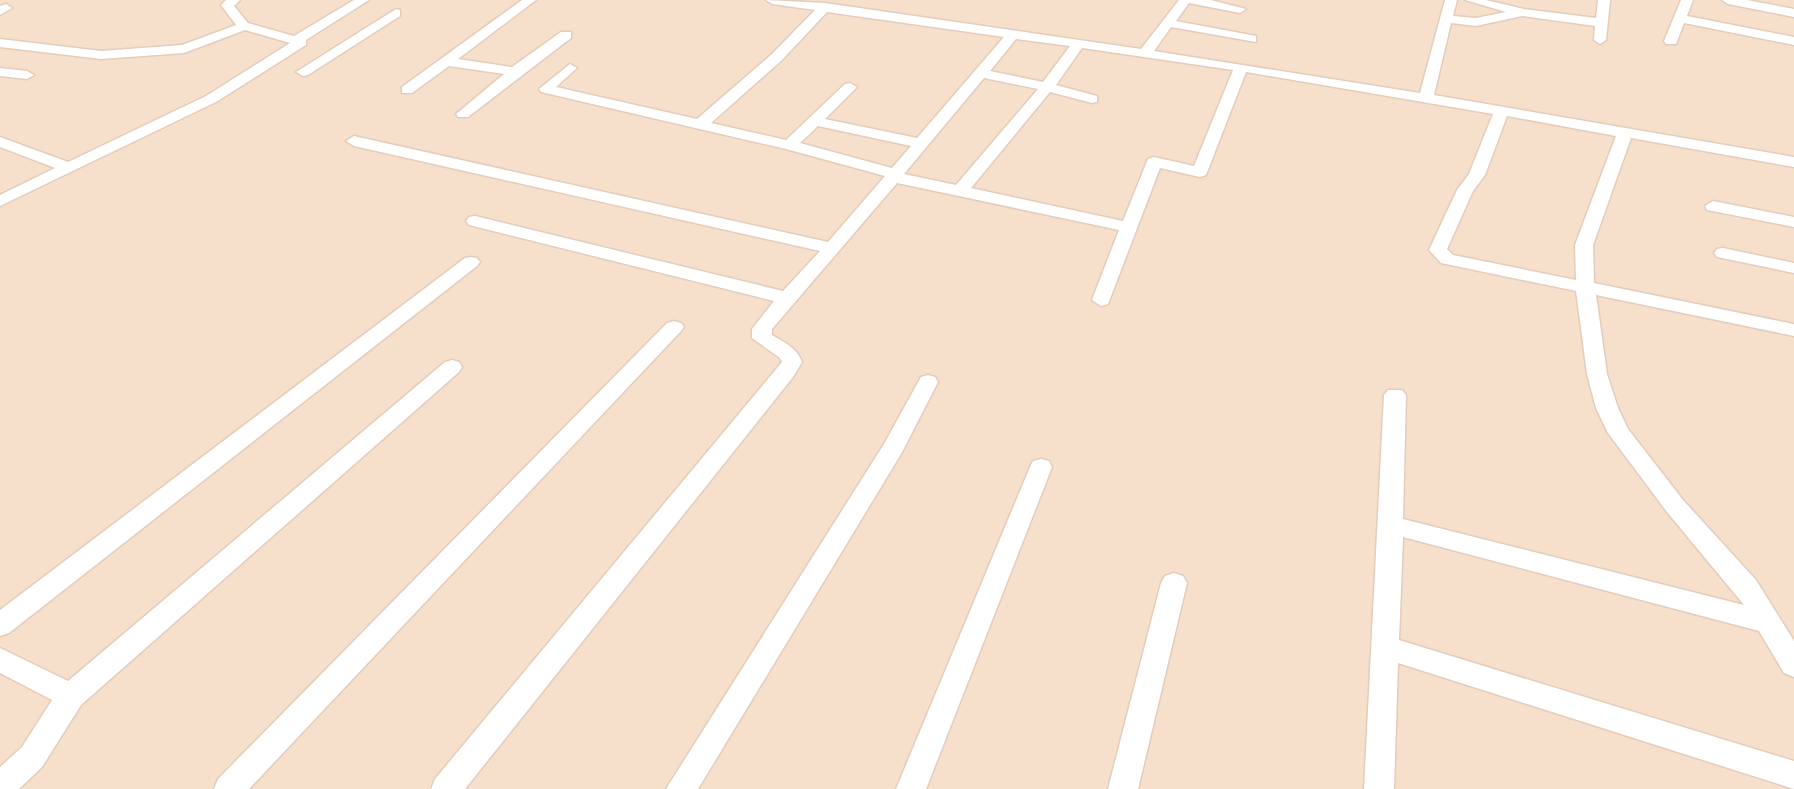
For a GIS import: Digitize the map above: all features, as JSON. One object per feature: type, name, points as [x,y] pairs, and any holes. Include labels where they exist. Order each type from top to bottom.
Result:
[{"type":"street","points":[[234,0],[227,5],[244,26],[299,41],[343,46]]},
{"type":"street","points":[[0,201],[211,99],[363,0]]},
{"type":"street","points":[[407,90],[530,0]]},
{"type":"street","points":[[772,0],[1241,67],[1794,162]]},
{"type":"street","points":[[867,14],[884,0]]},
{"type":"street","points":[[1169,0],[1240,9]]},
{"type":"street","points":[[1426,99],[1451,0]]},
{"type":"street","points":[[1471,0],[1524,13],[1602,23]]},
{"type":"street","points":[[1600,40],[1604,0]]},
{"type":"street","points":[[1671,41],[1687,0]]},
{"type":"street","points":[[1728,0],[1794,13]]},
{"type":"street","points":[[1145,53],[1186,1]]},
{"type":"street","points":[[700,125],[777,57],[825,8]]},
{"type":"street","points":[[303,72],[396,13]]},
{"type":"street","points":[[1446,19],[1476,22],[1524,13]]},
{"type":"street","points":[[1680,18],[1794,41]]},
{"type":"street","points":[[1167,23],[1251,39]]},
{"type":"street","points":[[0,43],[101,55],[184,49],[244,26]]},
{"type":"street","points":[[446,789],[786,372],[792,362],[789,354],[762,338],[762,329],[922,144],[1013,34]]},
{"type":"street","points":[[463,114],[566,35]]},
{"type":"street","points":[[959,192],[1047,87],[1078,44]]},
{"type":"street","points":[[446,61],[515,72]]},
{"type":"street","points":[[1101,300],[1154,162],[1200,172],[1241,67]]},
{"type":"street","points":[[570,68],[546,88],[789,145],[894,176],[959,192],[1129,227]]},
{"type":"street","points":[[0,72],[27,75]]},
{"type":"street","points":[[982,73],[1092,99]]},
{"type":"street","points":[[789,145],[850,87]]},
{"type":"street","points":[[1500,112],[1477,175],[1465,190],[1438,250],[1447,260],[1585,286],[1794,330]]},
{"type":"street","points":[[816,121],[922,144]]},
{"type":"street","points":[[1625,133],[1584,245],[1585,286],[1597,374],[1607,408],[1619,433],[1707,544],[1747,587],[1794,665]]},
{"type":"street","points":[[354,141],[832,248]]},
{"type":"street","points":[[0,142],[69,168]]},
{"type":"street","points":[[1713,206],[1794,222]]},
{"type":"street","points":[[475,221],[787,298]]},
{"type":"street","points":[[1723,252],[1794,268]]},
{"type":"street","points":[[0,625],[471,262]]},
{"type":"street","points":[[229,789],[674,327]]},
{"type":"street","points":[[0,788],[32,757],[71,696],[452,367]]},
{"type":"street","points":[[681,789],[892,448],[928,382]]},
{"type":"street","points":[[1379,789],[1387,648],[1395,395]]},
{"type":"street","points":[[911,789],[1041,467]]},
{"type":"street","points":[[1391,525],[1768,622]]},
{"type":"street","points":[[1123,789],[1174,583]]},
{"type":"street","points":[[1387,648],[1794,775]]},
{"type":"street","points":[[0,660],[71,696]]},
{"type":"shaded area","points":[[0,0],[1794,0],[1794,789],[0,789]]}]
